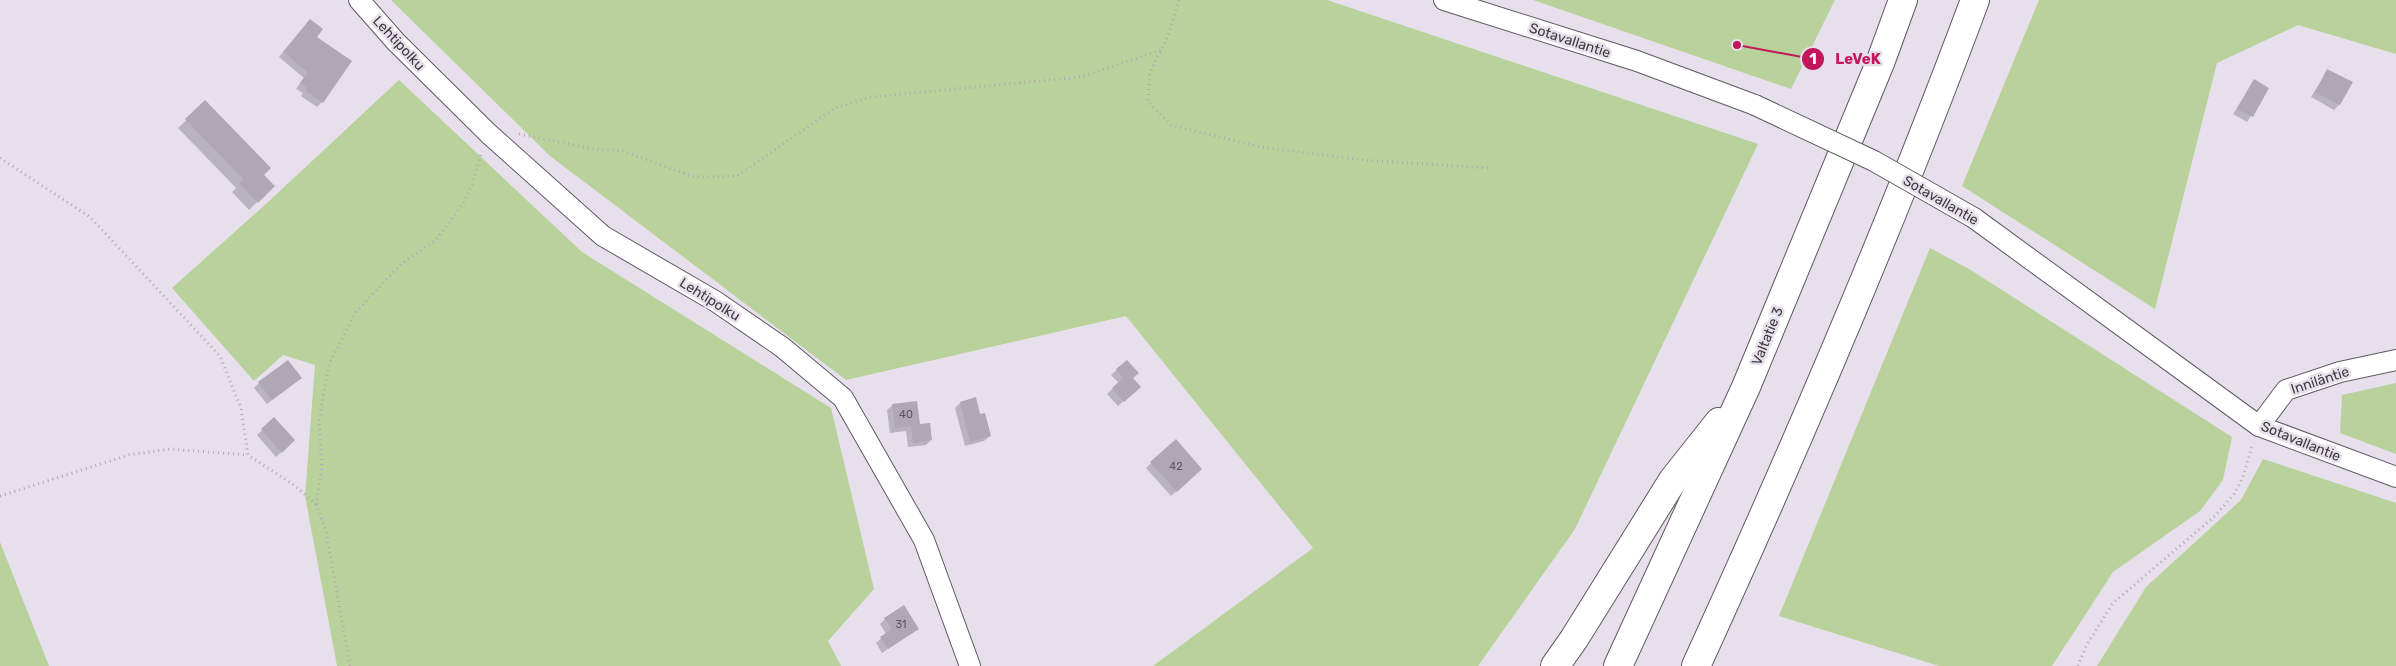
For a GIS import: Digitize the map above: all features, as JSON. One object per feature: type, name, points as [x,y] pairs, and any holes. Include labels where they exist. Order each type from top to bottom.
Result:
[{"type":"highway","name":"Valtatie 3","points":[[1618,666],[1746,388],[1876,72],[1903,0]]},
{"type":"highway","points":[[1696,666],[1789,462],[1940,95],[1975,0]]},
{"type":"highway","points":[[1555,666],[1574,640],[1673,480],[1746,388]]},
{"type":"street","name":"Lehtipolku","points":[[359,0],[396,42],[489,134],[603,236],[715,301],[782,347],[843,398],[924,540],[970,666]]},
{"type":"street","name":"Sotavallantie","points":[[1444,0],[1638,61],[1755,105],[1874,161],[1974,218],[2259,426],[2396,477]]},
{"type":"street","name":"Inniläntie","points":[[2259,426],[2286,390],[2340,372],[2396,360]]},
{"type":"path","points":[[1178,0],[1168,36],[1150,72],[1148,102],[1171,125],[1260,147],[1364,160],[1488,168]]},
{"type":"path","points":[[316,504],[322,468],[319,420],[329,364],[356,312],[401,264],[436,240],[464,202],[489,134],[515,133],[594,149],[623,151],[694,177],[737,176],[835,108],[881,96],[1081,77],[1161,50]]},
{"type":"path","points":[[0,158],[90,217],[220,356],[241,408],[248,455]]},
{"type":"path","points":[[2078,666],[2086,646],[2113,604],[2215,516],[2234,494],[2243,477],[2259,426]]},
{"type":"path","points":[[0,496],[129,455],[170,449],[248,455],[294,485],[316,504],[326,531],[350,666]]},
{"type":"green space","points":[[391,0],[1327,0],[1758,144],[1575,529],[1478,666],[1153,666],[1313,548],[1126,316],[846,380],[550,156]]},
{"type":"green space","points":[[1533,0],[1835,0],[1791,89]]},
{"type":"green space","points":[[2039,0],[2396,0],[2396,54],[2298,25],[2217,63],[2155,309],[1962,186]]},
{"type":"green space","points":[[399,80],[582,252],[831,408],[874,589],[828,641],[841,666],[337,666],[305,496],[315,365],[283,355],[254,381],[172,288],[267,203]]},
{"type":"green space","points":[[1930,248],[1969,269],[2232,437],[2223,480],[2200,511],[2113,572],[2052,666],[1939,666],[1779,616]]},
{"type":"green space","points":[[2396,383],[2396,454],[2340,433],[2342,395]]},
{"type":"green space","points":[[2263,459],[2396,503],[2396,666],[2097,666],[2146,587],[2241,500]]},
{"type":"green space","points":[[0,542],[49,666],[0,666]]},
{"type":"building","points":[[310,19],[323,29],[317,37],[352,61],[323,103],[305,90],[307,88],[300,83],[308,72],[283,52]]},
{"type":"building","points":[[2327,69],[2353,82],[2340,105],[2315,92]]},
{"type":"building","points":[[2254,79],[2269,88],[2253,117],[2237,109]]},
{"type":"building","points":[[205,100],[271,168],[264,175],[275,186],[258,203],[239,183],[243,179],[185,119]]},
{"type":"building","points":[[288,360],[302,378],[272,400],[258,382]]},
{"type":"building","points":[[1127,360],[1139,373],[1133,378],[1141,387],[1124,402],[1112,388],[1123,378],[1116,369]]},
{"type":"building","points":[[976,397],[980,414],[985,413],[991,436],[970,442],[960,402]]},
{"type":"building","points":[[917,401],[920,424],[930,423],[932,440],[913,443],[911,426],[895,428],[892,404]]},
{"type":"building","points":[[274,417],[295,440],[282,453],[261,429]]},
{"type":"building","points":[[1176,439],[1202,469],[1177,492],[1150,462]]},
{"type":"building","points":[[904,605],[919,629],[888,649],[880,637],[892,629],[884,618]]},
{"type":"place","name":"LeVeK","points":[[1737,45]]}]
